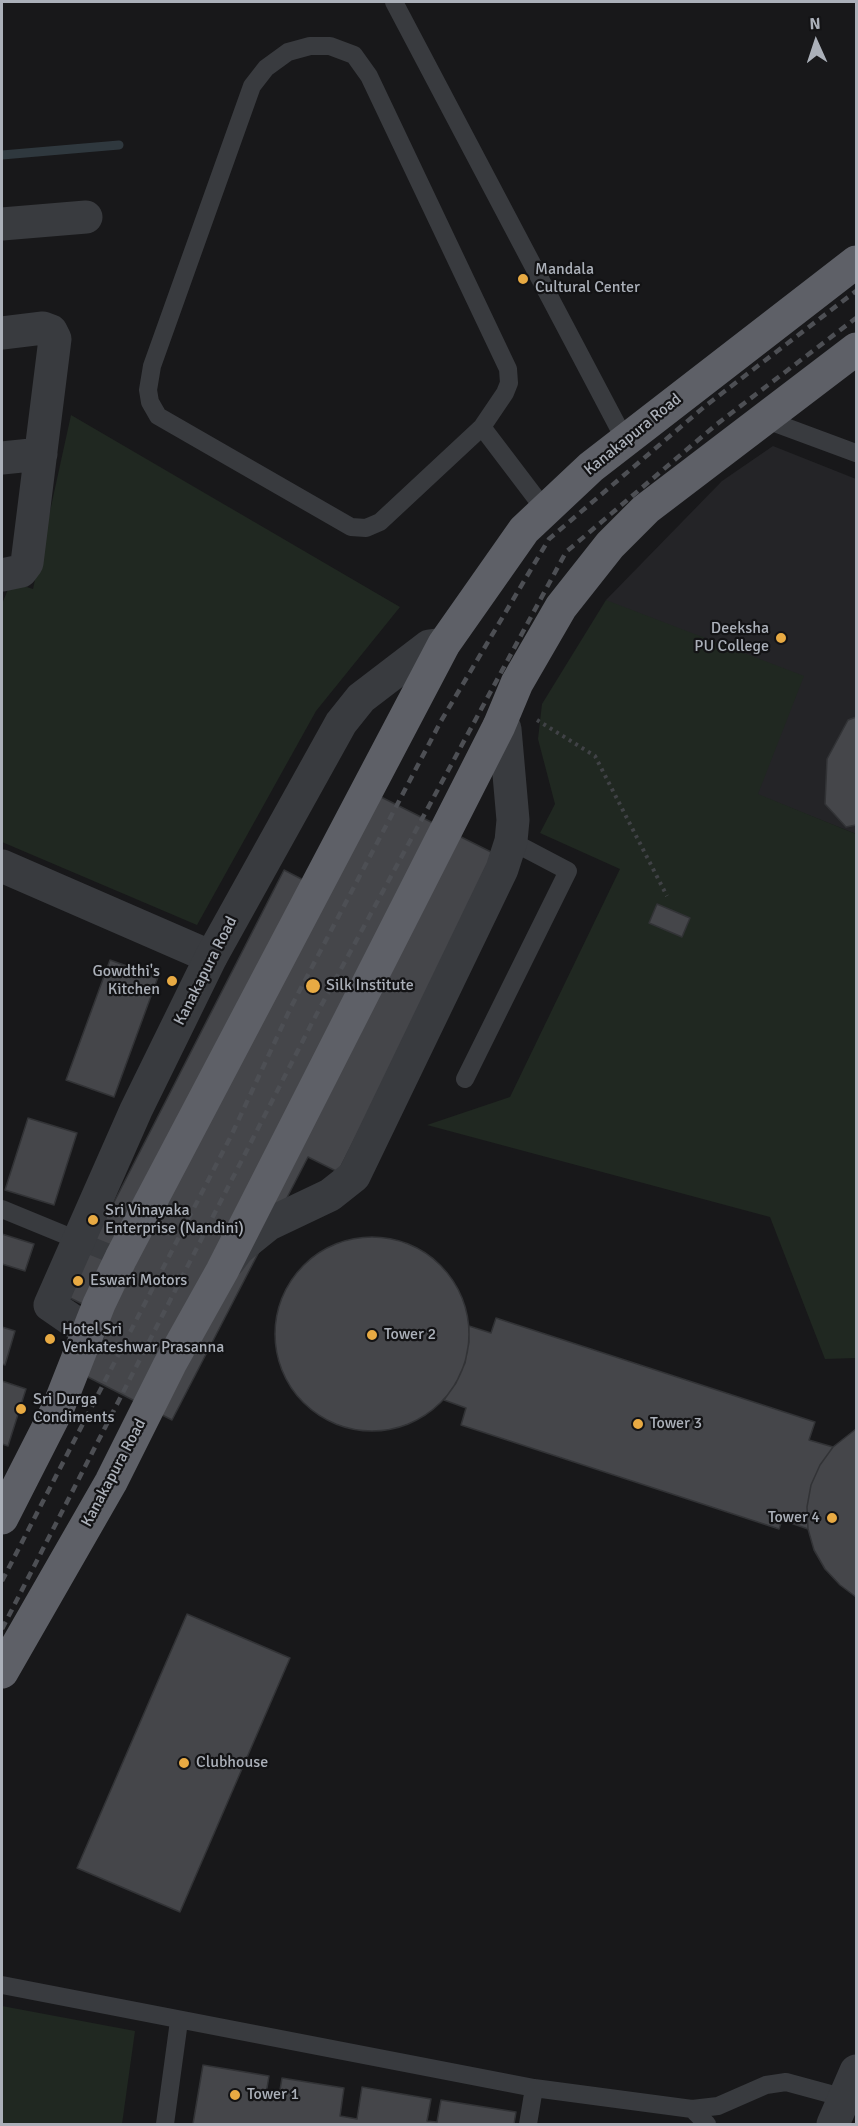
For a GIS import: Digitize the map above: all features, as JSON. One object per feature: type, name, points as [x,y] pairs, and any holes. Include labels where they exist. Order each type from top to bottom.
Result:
[{"type":"highway","name":"Kanakapura Road","points":[[2,1518],[58,1408],[121,1258],[444,644],[524,530],[545,510],[625,440],[856,262]]},
{"type":"highway","name":"Kanakapura Road","points":[[2,1672],[111,1482],[170,1364],[222,1271],[532,655],[561,607],[610,545],[646,509],[856,349]]},
{"type":"street","points":[[2,224],[86,217]]},
{"type":"street","points":[[2,333],[42,328],[51,331],[55,339],[27,563],[21,571],[2,575]]},
{"type":"street","points":[[2,458],[41,454]]},
{"type":"street","name":"Kanakapura Road","points":[[88,1332],[51,1305],[77,1240],[136,1110],[211,957],[341,723],[362,698],[429,646],[444,644]]},
{"type":"street","name":"Kanakapura Road","points":[[222,1271],[238,1249],[269,1224],[330,1195],[354,1176],[502,868],[511,841],[513,820],[505,729],[501,720]]},
{"type":"street","points":[[2,866],[211,957]]},
{"type":"lane","points":[[394,2],[625,440]]},
{"type":"lane","points":[[310,46],[330,46],[354,55],[369,76],[508,369],[509,383],[505,393],[482,428],[380,522],[366,528],[351,527],[158,416],[150,402],[148,390],[152,366],[252,86],[266,68],[288,52],[310,46]]},
{"type":"lane","points":[[764,419],[856,453]]},
{"type":"lane","points":[[482,428],[545,510]]},
{"type":"lane","points":[[465,1079],[568,871],[511,841]]},
{"type":"lane","points":[[2,1209],[121,1258]]},
{"type":"lane","points":[[2,1985],[178,2021],[534,2088],[692,2109],[718,2106],[766,2085],[786,2082],[845,2098]]},
{"type":"lane","points":[[165,2124],[178,2021]]},
{"type":"lane","points":[[528,2124],[534,2088]]},
{"type":"lane","points":[[692,2109],[707,2124]]},
{"type":"path","points":[[501,720],[540,721],[595,756],[667,896]]},
{"type":"shaded area","points":[[71,415],[400,607],[316,711],[197,925],[2,842],[2,604],[11,582],[33,589]]},
{"type":"shaded area","name":"Deeksha PU College","points":[[773,446],[856,479],[856,834],[758,795],[606,600],[722,481]]},
{"type":"shaded area","points":[[606,600],[804,676],[758,794],[856,834],[856,1358],[825,1359],[770,1217],[427,1125],[510,1097],[620,869],[540,833],[555,804],[538,739],[542,704]]},
{"type":"shaded area","points":[[2,2006],[135,2031],[122,2124],[2,2124]]},
{"type":"building","points":[[856,717],[856,825],[846,827],[825,804],[827,759],[848,720]]},
{"type":"building","points":[[367,790],[499,856],[338,1172],[308,1157],[172,1420],[78,1372],[107,1316],[66,1296],[284,870],[317,887]]},
{"type":"building","points":[[657,904],[690,918],[682,937],[649,923]]},
{"type":"building","points":[[110,960],[158,977],[114,1097],[66,1080]]},
{"type":"building","points":[[28,1118],[77,1133],[54,1205],[5,1190]]},
{"type":"building","points":[[2,1234],[34,1244],[25,1271],[2,1264]]},
{"type":"building","name":"Tower 2","points":[[372,1237],[409,1244],[426,1253],[441,1265],[453,1280],[462,1297],[469,1334],[462,1371],[453,1388],[441,1403],[426,1415],[409,1424],[372,1431],[335,1424],[318,1415],[303,1403],[291,1388],[282,1371],[275,1334],[282,1297],[291,1280],[303,1265],[318,1253],[335,1244]]},
{"type":"building","name":"Tower 3","points":[[496,1318],[815,1422],[809,1440],[833,1447],[820,1465],[811,1485],[807,1507],[808,1529],[782,1520],[779,1529],[461,1425],[466,1408],[444,1400],[456,1383],[465,1363],[469,1326],[491,1333]]},
{"type":"building","points":[[2,1327],[15,1331],[5,1365],[2,1364]]},
{"type":"building","points":[[2,1381],[26,1389],[8,1446],[2,1444]]},
{"type":"building","name":"Tower 4","points":[[856,1429],[856,1597],[840,1585],[825,1569],[814,1550],[808,1529],[807,1507],[811,1485],[820,1465],[833,1447]]},
{"type":"building","name":"Clubhouse","points":[[187,1614],[290,1658],[180,1912],[77,1868]]},
{"type":"building","name":"Tower 1","points":[[203,2065],[269,2076],[266,2094],[279,2096],[282,2078],[344,2088],[340,2116],[357,2119],[362,2087],[431,2099],[427,2121],[437,2122],[441,2100],[516,2112],[514,2124],[193,2124]]},
{"type":"waterway","points":[[2,155],[119,145]]},
{"type":"railway","points":[[2,1581],[232,1134],[291,1007],[441,721],[549,539],[704,407],[856,291]]},
{"type":"railway","points":[[2,1629],[314,1019],[566,552],[717,424],[856,318]]},
{"type":"place","name":"Mandala Cultural Center","points":[[523,279]]},
{"type":"place","name":"Deeksha PU College","points":[[781,638]]},
{"type":"place","name":"Gowdthi's Kitchen","points":[[172,981]]},
{"type":"place","name":"Silk Institute","points":[[313,986]]},
{"type":"place","name":"Sri Vinayaka Enterprise (Nandini)","points":[[93,1220]]},
{"type":"place","name":"Eswari Motors","points":[[78,1281]]},
{"type":"place","name":"Tower 2","points":[[372,1335]]},
{"type":"place","name":"Hotel Sri Venkateshwar Prasanna","points":[[50,1339]]},
{"type":"place","name":"Sri Durga Condiments","points":[[21,1409]]},
{"type":"place","name":"Tower 3","points":[[638,1424]]},
{"type":"place","name":"Tower 4","points":[[832,1518]]},
{"type":"place","name":"Clubhouse","points":[[184,1763]]},
{"type":"place","name":"Tower 1","points":[[235,2095]]}]
